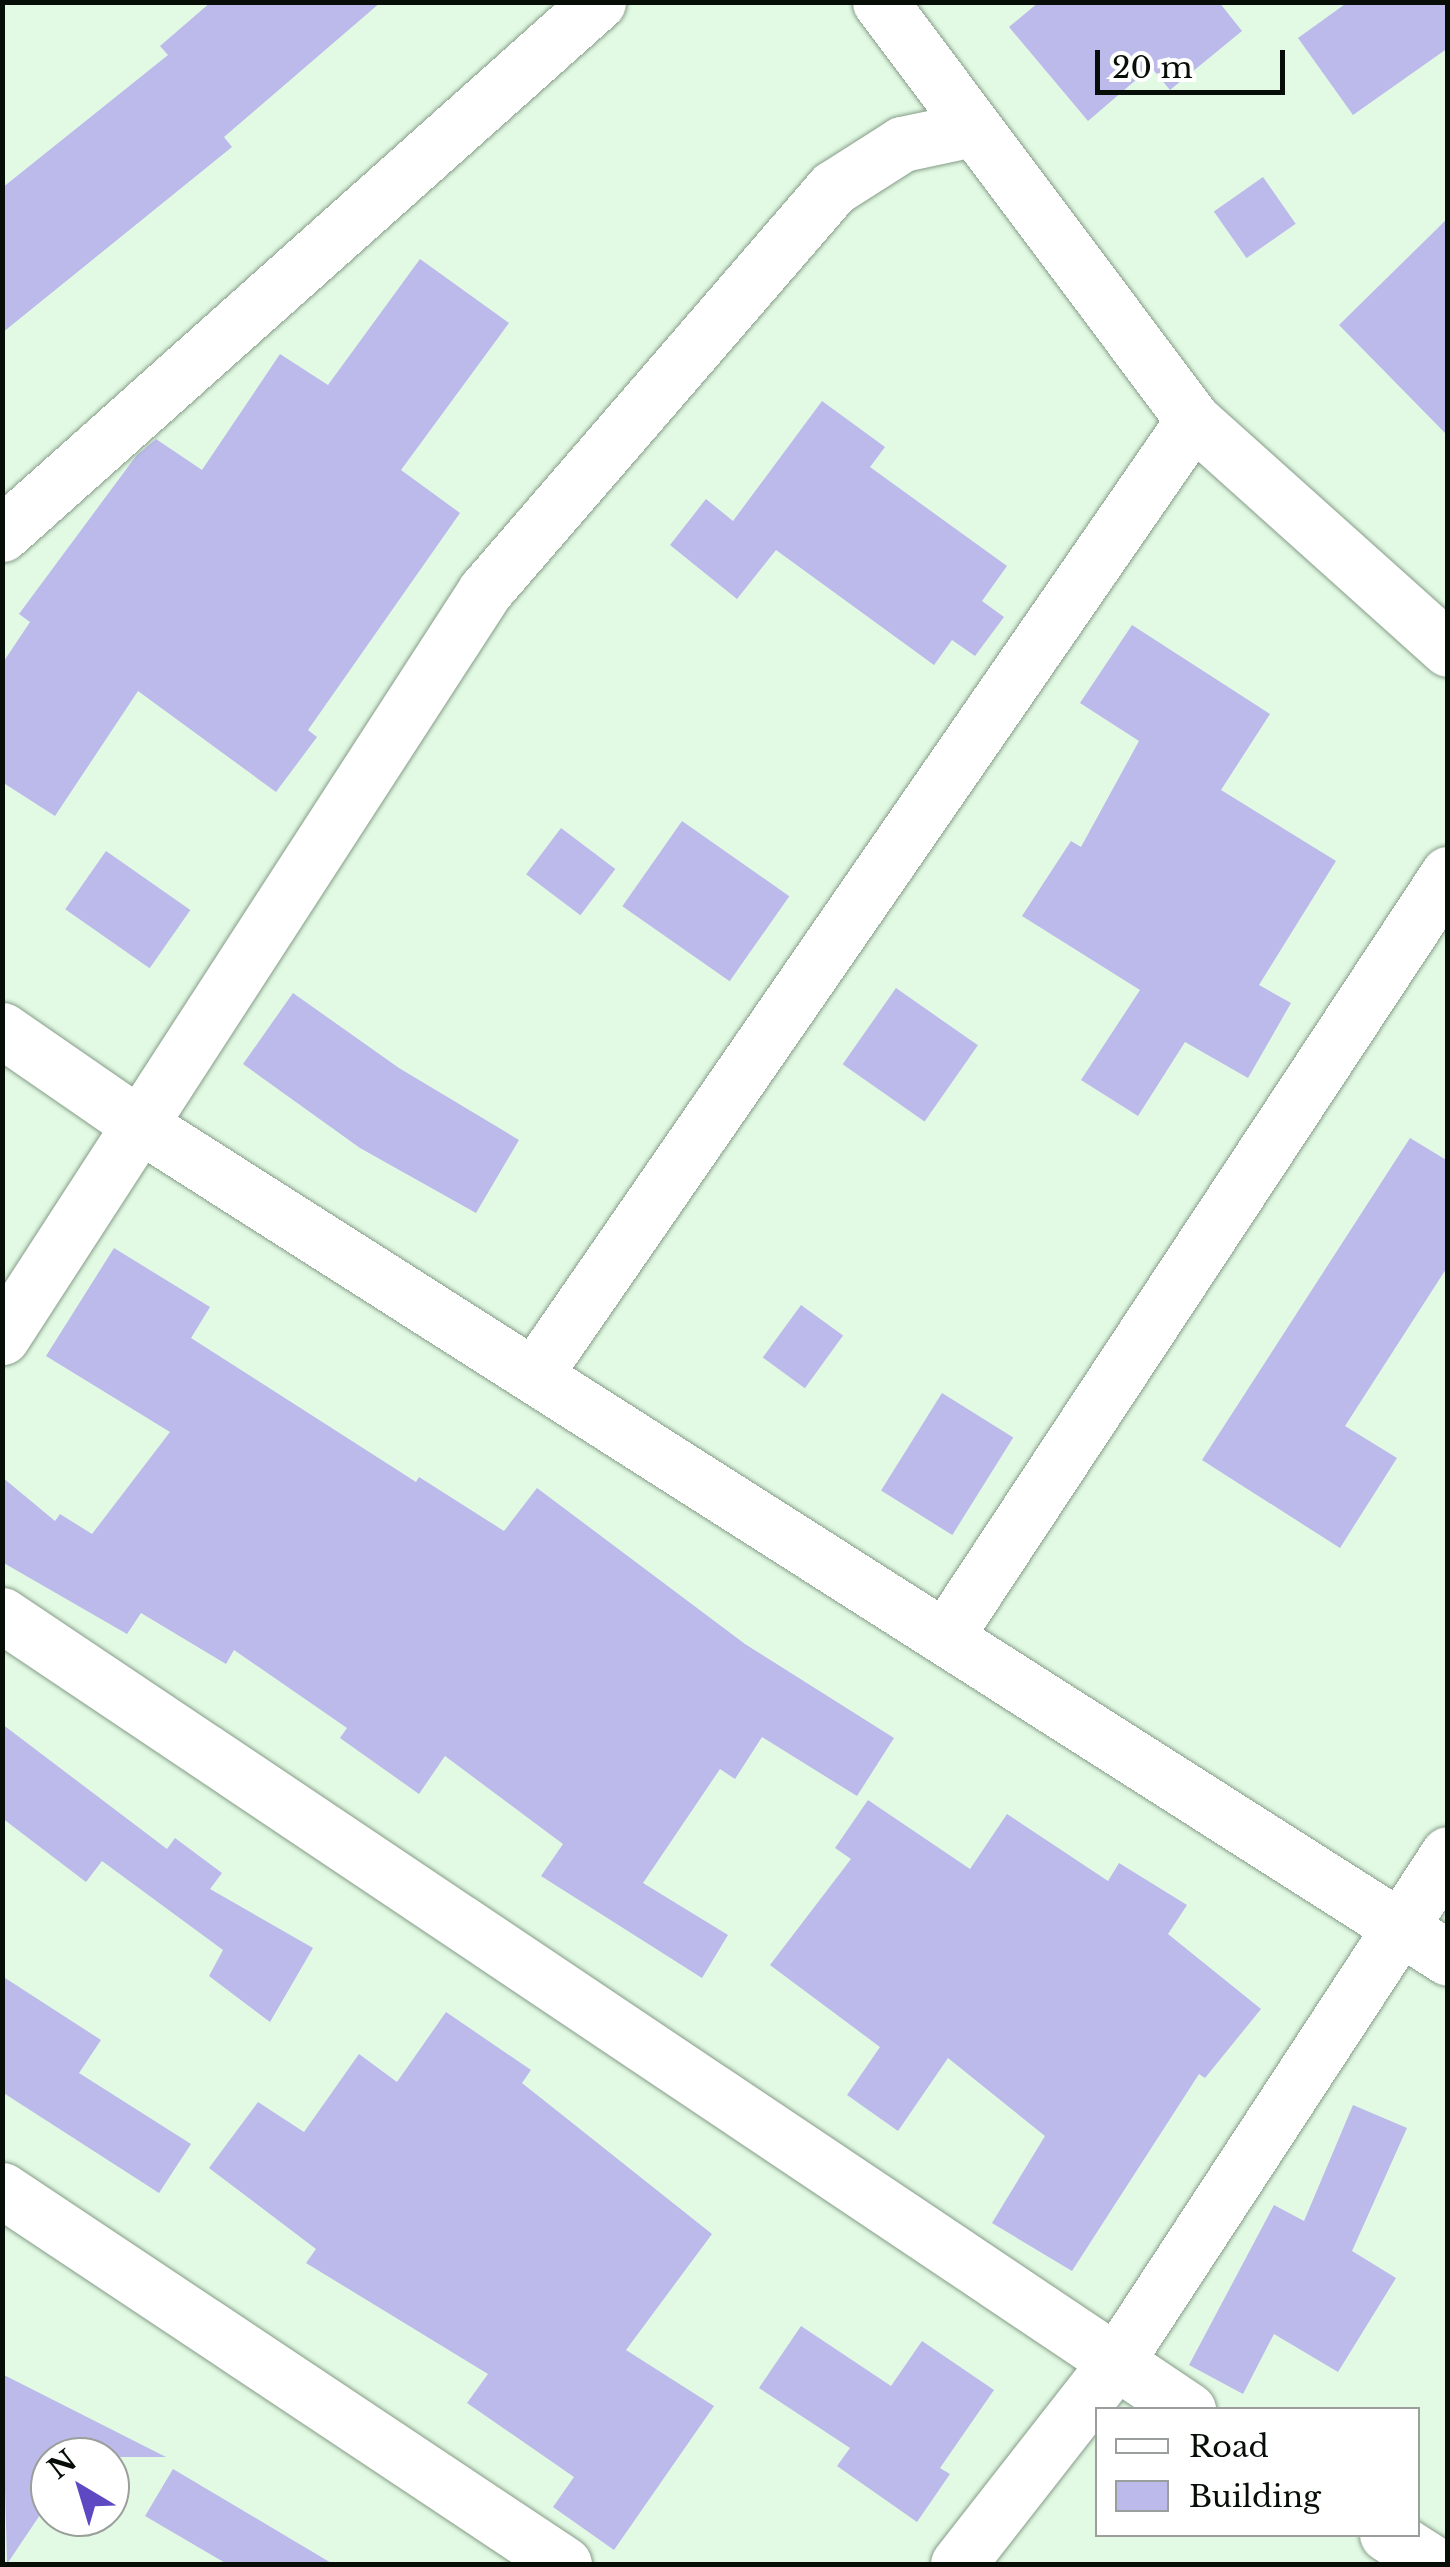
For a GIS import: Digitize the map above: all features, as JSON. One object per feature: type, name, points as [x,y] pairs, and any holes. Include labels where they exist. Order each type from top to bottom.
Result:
[{"type":"street","points":[[2,534],[598,2]]},
{"type":"street","points":[[880,2],[1193,420],[1448,649]]},
{"type":"street","points":[[2,1337],[485,591],[833,188],[902,144],[973,129]]},
{"type":"street","points":[[534,1376],[1193,420]]},
{"type":"street","points":[[945,1638],[1448,874]]},
{"type":"street","points":[[2,1030],[137,1123],[1448,1958]]},
{"type":"street","points":[[2,1616],[1183,2407]]},
{"type":"street","points":[[958,2564],[1115,2364],[1448,1854]]},
{"type":"street","points":[[2,2190],[564,2564]]},
{"type":"street","points":[[1391,2537],[1434,2564]]},
{"type":"building","points":[[211,2],[381,2],[224,137],[232,147],[2,333],[2,188],[168,55],[160,46]]},
{"type":"building","points":[[1039,2],[1219,2],[1242,31],[1170,90],[1151,67],[1088,121],[1009,27]]},
{"type":"building","points":[[1348,2],[1448,2],[1448,48],[1353,115],[1298,38]]},
{"type":"building","points":[[1263,177],[1296,224],[1247,258],[1214,211]]},
{"type":"building","points":[[1448,218],[1448,436],[1339,325]]},
{"type":"building","points":[[420,259],[509,323],[401,470],[460,513],[308,730],[317,737],[276,792],[138,691],[55,816],[2,782],[2,664],[30,622],[19,614],[136,456],[156,439],[202,470],[280,354],[328,385]]},
{"type":"building","points":[[822,401],[885,447],[870,467],[1007,566],[982,601],[1004,617],[975,656],[952,640],[934,665],[776,550],[737,599],[670,545],[706,499],[733,521]]},
{"type":"building","points":[[1132,625],[1270,714],[1221,790],[1336,861],[1259,985],[1291,1003],[1248,1078],[1185,1042],[1138,1116],[1081,1080],[1140,990],[1022,916],[1071,841],[1081,847],[1139,741],[1080,703]]},
{"type":"building","points":[[682,821],[789,896],[730,981],[622,906]]},
{"type":"building","points":[[561,828],[615,869],[580,915],[526,874]]},
{"type":"building","points":[[106,851],[190,910],[150,968],[65,909]]},
{"type":"building","points":[[896,988],[978,1045],[925,1122],[843,1064]]},
{"type":"building","points":[[293,993],[399,1068],[519,1140],[476,1213],[360,1148],[243,1064]]},
{"type":"building","points":[[1410,1138],[1448,1161],[1448,1266],[1345,1426],[1397,1458],[1340,1548],[1202,1460]]},
{"type":"building","points":[[114,1248],[210,1307],[191,1338],[416,1482],[419,1477],[504,1531],[537,1488],[745,1644],[894,1738],[857,1796],[762,1737],[735,1779],[720,1769],[643,1883],[728,1935],[702,1978],[541,1876],[563,1844],[445,1756],[419,1794],[340,1738],[347,1728],[234,1650],[226,1664],[141,1613],[127,1634],[2,1562],[2,1477],[55,1521],[60,1514],[92,1534],[170,1432],[46,1356]]},
{"type":"building","points":[[801,1305],[843,1336],[805,1388],[763,1358]]},
{"type":"building","points":[[942,1393],[1013,1438],[952,1535],[881,1491]]},
{"type":"building","points":[[2,1724],[167,1849],[175,1838],[222,1873],[210,1889],[313,1948],[270,2022],[209,1976],[223,1950],[102,1861],[86,1882],[2,1818]]},
{"type":"building","points":[[868,1800],[970,1869],[1007,1814],[1108,1881],[1119,1863],[1187,1905],[1168,1934],[1261,2009],[1205,2078],[1199,2074],[1072,2271],[992,2223],[1045,2136],[948,2058],[898,2131],[847,2095],[880,2047],[770,1965],[851,1859],[835,1848]]},
{"type":"building","points":[[2,1976],[101,2040],[79,2073],[191,2144],[159,2193],[2,2092]]},
{"type":"building","points":[[446,2012],[531,2070],[522,2083],[712,2234],[626,2350],[714,2406],[614,2550],[553,2507],[574,2477],[467,2403],[488,2374],[306,2263],[316,2249],[209,2168],[258,2102],[304,2132],[359,2054],[397,2082]]},
{"type":"building","points":[[1353,2105],[1407,2128],[1352,2251],[1396,2278],[1338,2372],[1274,2334],[1243,2394],[1189,2365],[1274,2205],[1304,2221]]},
{"type":"building","points":[[801,2326],[891,2386],[922,2341],[994,2390],[940,2468],[950,2474],[917,2522],[837,2466],[850,2448],[759,2388]]},
{"type":"building","points":[[2,2374],[126,2437],[30,2437],[30,2530],[7,2564]]},
{"type":"building","points":[[130,2439],[166,2457],[130,2457]]},
{"type":"building","points":[[173,2469],[333,2564],[227,2564],[145,2516]]}]
